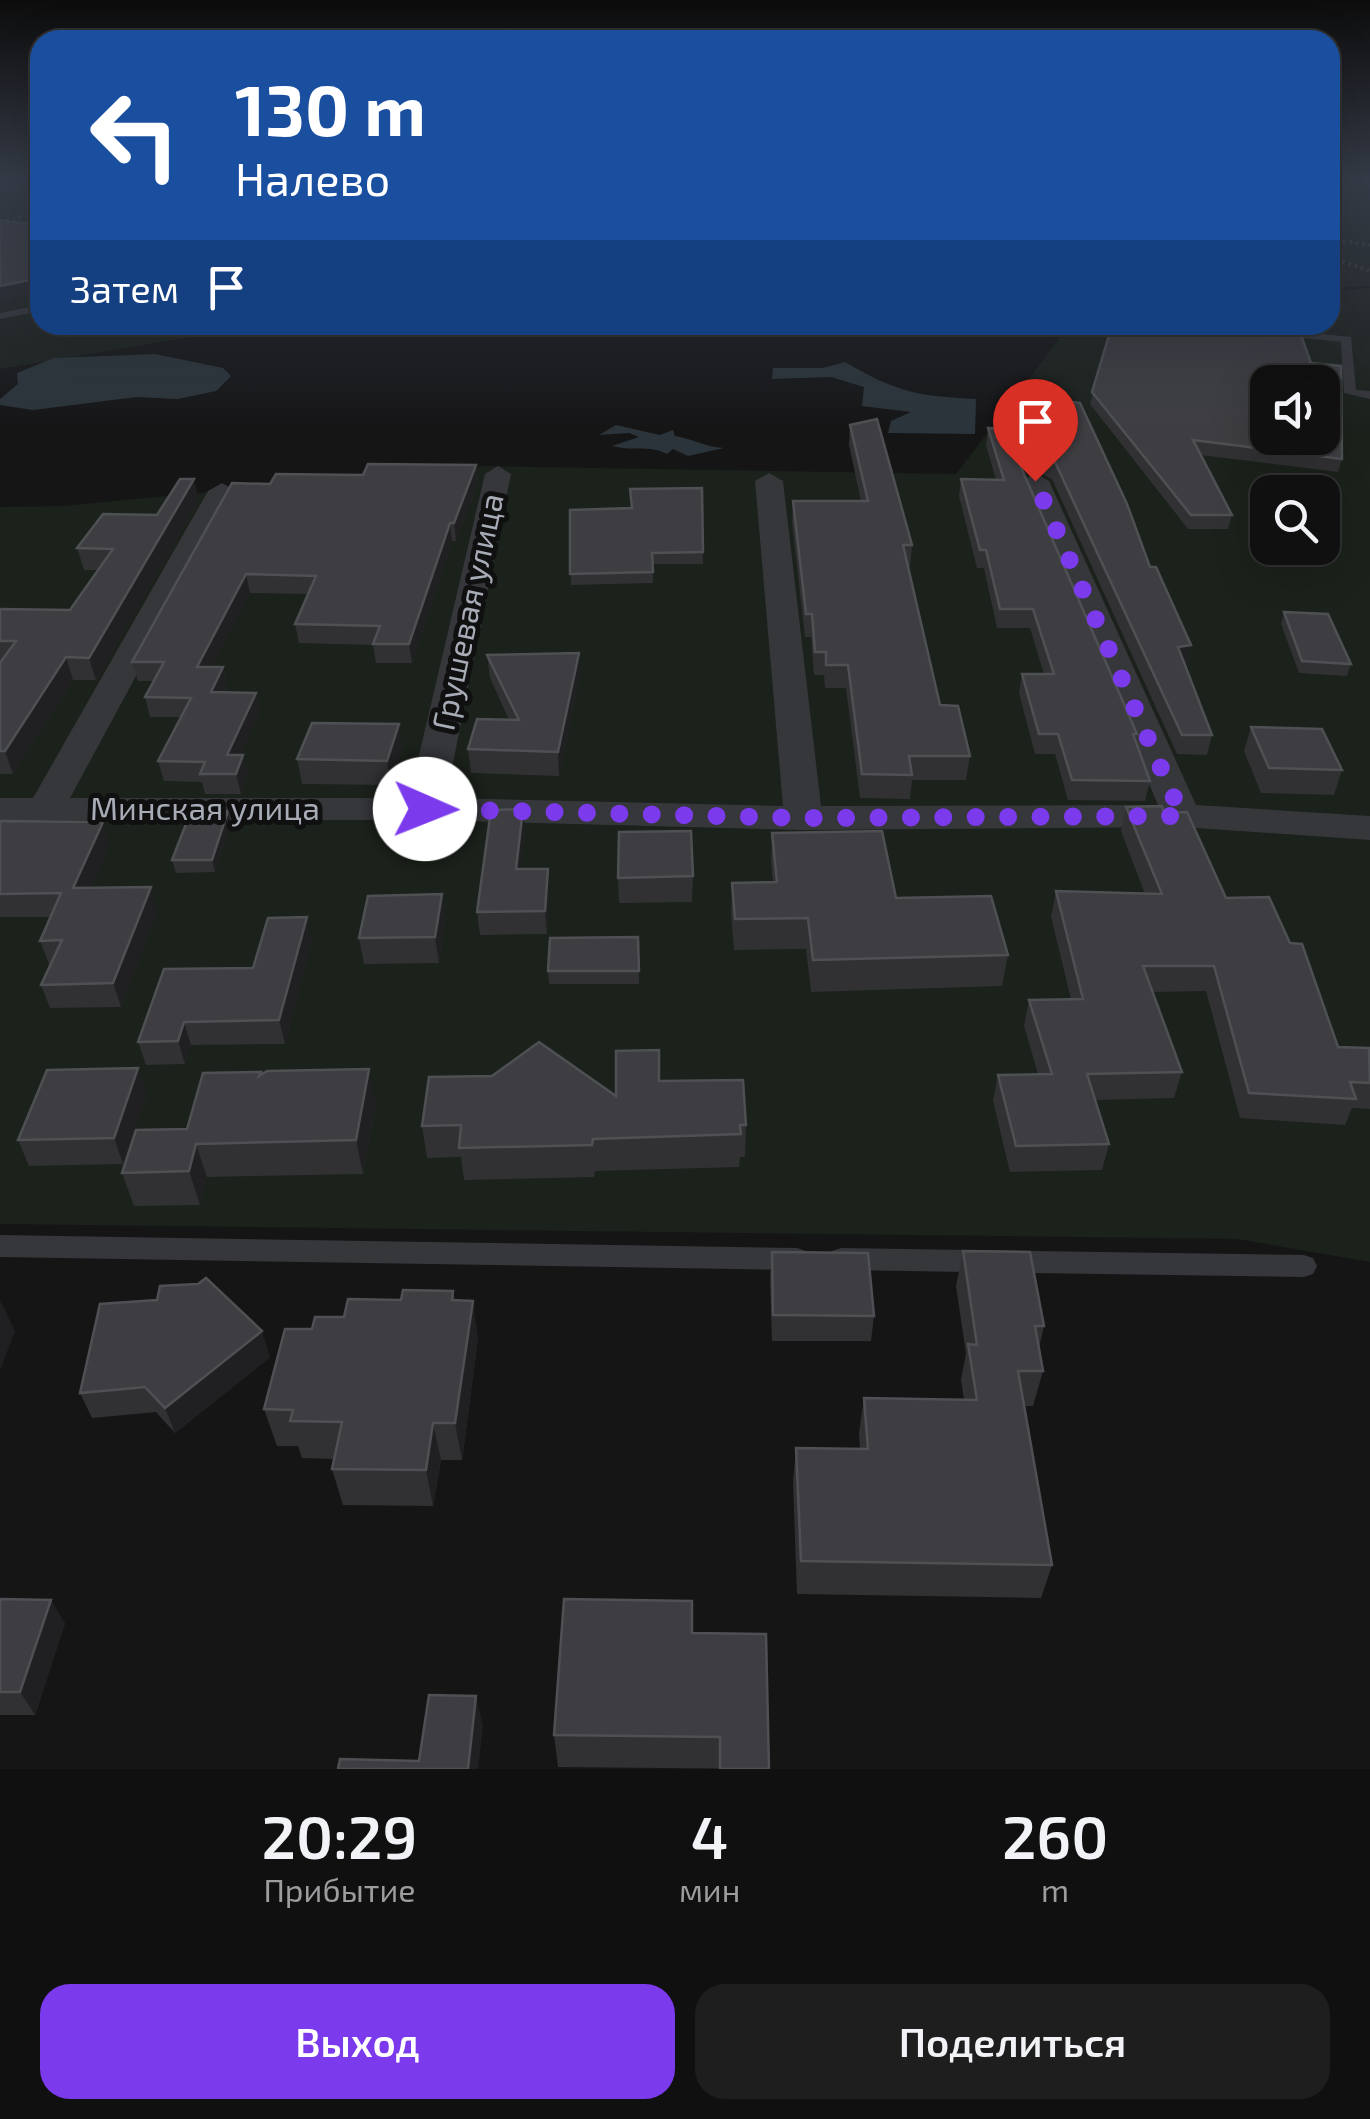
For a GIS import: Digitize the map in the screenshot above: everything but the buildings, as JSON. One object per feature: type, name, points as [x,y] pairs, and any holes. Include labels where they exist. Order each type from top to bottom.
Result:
[{"type":"street","name":"Грушевая улица","points":[[425,809],[498,474]]},
{"type":"street","points":[[768,481],[803,818]]},
{"type":"street","points":[[1035,481],[1182,816]]},
{"type":"street","points":[[45,809],[222,491]]},
{"type":"street","name":"Минская улица","points":[[0,810],[425,809],[803,818],[1182,816],[1370,828]]},
{"type":"lane","points":[[0,316],[30,310]]},
{"type":"lane","points":[[1300,335],[1347,340],[1350,393],[1370,395]]},
{"type":"lane","points":[[0,1246],[1304,1266]]},
{"type":"shaded area","points":[[0,265],[30,265],[30,335],[203,335],[0,369]]},
{"type":"shaded area","points":[[1340,265],[1370,265],[1370,286],[1340,288]]},
{"type":"shaded area","points":[[1370,288],[1370,1262],[1237,1239],[0,1224],[0,507],[62,506],[483,466],[956,474],[1062,335],[1340,335],[1340,290]]},
{"type":"shaded area","points":[[155,354],[223,368],[231,376],[216,391],[178,399],[137,397],[33,410],[0,405],[0,399],[18,384],[17,373],[54,358]]},
{"type":"shaded area","points":[[845,362],[908,391],[976,399],[975,434],[888,433],[891,421],[911,412],[862,406],[864,387],[831,377],[772,379],[773,368],[823,368]]},
{"type":"shaded area","points":[[616,425],[660,435],[673,430],[675,436],[724,448],[688,456],[673,449],[667,454],[653,449],[620,448],[612,446],[639,437],[629,433],[599,435]]},
{"type":"route","points":[[425,809],[803,818],[1182,816],[1035,481]]}]
